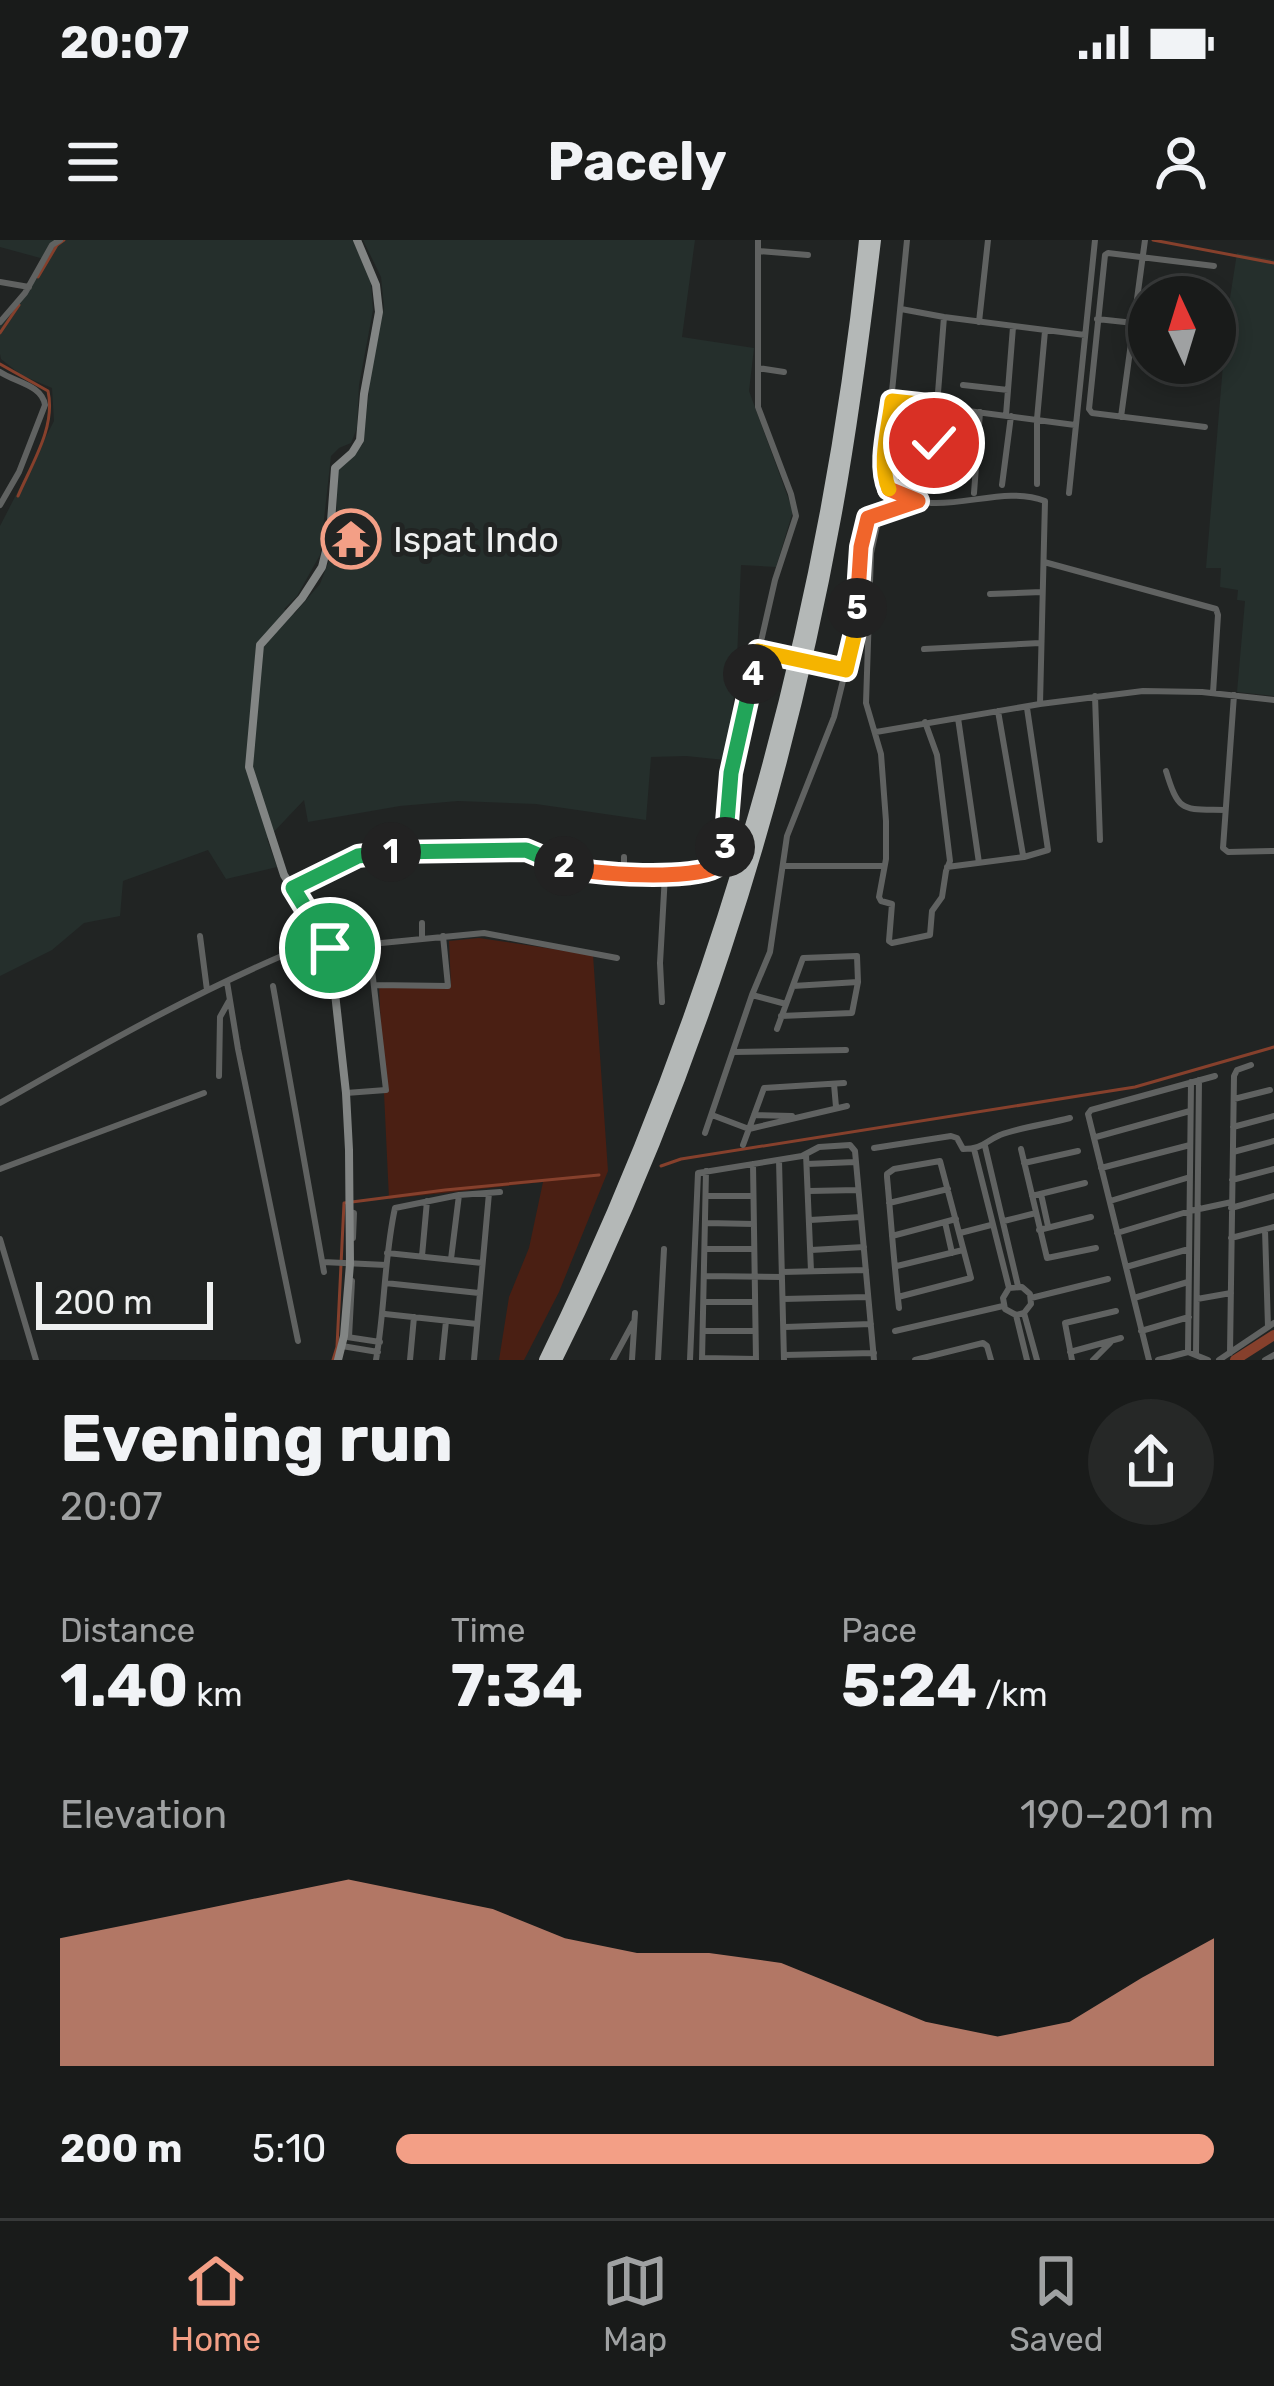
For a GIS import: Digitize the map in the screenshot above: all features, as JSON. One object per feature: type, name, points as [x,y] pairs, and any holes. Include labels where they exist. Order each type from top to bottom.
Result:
[{"type":"highway","points":[[545,1360],[616,1207],[672,1066],[765,780],[831,487],[865,240]]},
{"type":"highway","points":[[556,1360],[638,1181],[716,973],[757,845],[797,694],[835,520],[874,240]]},
{"type":"street","points":[[0,322],[60,240]]},
{"type":"street","points":[[342,1360],[350,1264],[346,1093],[327,943],[280,866],[250,767],[260,645],[302,598],[322,567],[330,535],[334,468],[360,440],[379,312],[376,285],[356,240]]},
{"type":"street","points":[[293,888],[358,856],[403,851],[526,850],[582,872],[692,873],[722,862],[731,773],[776,580],[796,517],[759,413],[758,240]]},
{"type":"street","points":[[908,240],[886,484],[897,494],[918,501],[1041,498],[1047,505],[1040,704]]},
{"type":"street","points":[[980,322],[988,240]]},
{"type":"street","points":[[1069,493],[1095,240]]},
{"type":"street","points":[[1140,276],[1144,243]]},
{"type":"street","points":[[758,251],[808,255]]},
{"type":"street","points":[[1205,427],[1089,410],[1105,255],[1214,266]]},
{"type":"street","points":[[0,282],[29,287]]},
{"type":"street","points":[[902,309],[1085,335]]},
{"type":"street","points":[[934,443],[944,317]]},
{"type":"street","points":[[1096,319],[1128,322]]},
{"type":"street","points":[[1002,485],[1013,327]]},
{"type":"street","points":[[1037,484],[1045,331]]},
{"type":"street","points":[[1121,417],[1128,366]]},
{"type":"street","points":[[758,368],[784,372]]},
{"type":"street","points":[[0,371],[45,400],[19,472],[0,506]]},
{"type":"street","points":[[963,385],[1008,390]]},
{"type":"street","points":[[892,401],[1075,425]]},
{"type":"street","points":[[974,493],[980,412]]},
{"type":"street","points":[[706,1133],[770,952],[784,846],[822,750],[846,670],[856,628],[866,525],[870,516],[918,501]]},
{"type":"street","points":[[880,512],[872,553],[866,697],[881,754],[886,821],[879,898],[892,904],[892,943],[930,935],[932,911],[942,897],[950,861],[939,764],[925,722]]},
{"type":"street","points":[[1044,562],[1212,606],[1218,612],[1213,693]]},
{"type":"street","points":[[990,594],[1042,592]]},
{"type":"street","points":[[924,650],[1040,643]]},
{"type":"street","points":[[758,651],[846,670]]},
{"type":"street","points":[[876,732],[1143,691],[1274,700]]},
{"type":"street","points":[[1234,694],[1222,848],[1228,852],[1274,851]]},
{"type":"street","points":[[1095,696],[1100,840]]},
{"type":"street","points":[[947,868],[1048,850],[1027,706]]},
{"type":"street","points":[[998,711],[1024,857]]},
{"type":"street","points":[[958,718],[980,863]]},
{"type":"street","points":[[1166,771],[1174,798],[1185,808],[1226,810]]},
{"type":"street","points":[[624,857],[624,873]]},
{"type":"street","points":[[783,866],[884,866]]},
{"type":"street","points":[[662,1002],[665,874]]},
{"type":"street","points":[[422,923],[422,938]]},
{"type":"street","points":[[0,1103],[128,1029],[207,990],[327,943],[369,944],[484,933],[617,958]]},
{"type":"street","points":[[200,936],[207,990]]},
{"type":"street","points":[[374,985],[448,986],[443,936]]},
{"type":"street","points":[[346,1093],[386,1090],[369,944]]},
{"type":"street","points":[[777,1029],[781,1016],[793,986],[801,960],[855,955],[858,982],[850,1014],[781,1016]]},
{"type":"street","points":[[227,982],[298,1342]]},
{"type":"street","points":[[793,986],[858,982]]},
{"type":"street","points":[[273,986],[323,1267],[335,1262],[386,1265]]},
{"type":"street","points":[[752,995],[786,1004]]},
{"type":"street","points":[[219,1076],[220,1017],[231,998]]},
{"type":"street","points":[[733,1052],[846,1050]]},
{"type":"street","points":[[1230,1353],[1234,1099],[1236,1072],[1251,1066]]},
{"type":"street","points":[[1208,1360],[1192,1353],[1153,1360],[1141,1331],[1089,1111],[1215,1076]]},
{"type":"street","points":[[1192,1353],[1190,1111],[1195,1081]]},
{"type":"street","points":[[1192,1353],[1195,1081]]},
{"type":"street","points":[[834,1084],[836,1107]]},
{"type":"street","points":[[743,1145],[765,1087],[844,1084]]},
{"type":"street","points":[[1234,1099],[1270,1090]]},
{"type":"street","points":[[0,1153],[2,1168],[204,1093]]},
{"type":"street","points":[[712,1115],[748,1130],[847,1106]]},
{"type":"street","points":[[1094,1138],[1190,1111]]},
{"type":"street","points":[[754,1115],[800,1116]]},
{"type":"street","points":[[1233,1127],[1274,1116]]},
{"type":"street","points":[[874,1148],[955,1136],[963,1149],[974,1149],[997,1136],[1070,1118]]},
{"type":"street","points":[[1232,1152],[1274,1142]]},
{"type":"street","points":[[1101,1168],[1190,1144]]},
{"type":"street","points":[[690,1360],[699,1172],[779,1160],[819,1147],[852,1146],[874,1356],[784,1357],[779,1160]]},
{"type":"street","points":[[985,1146],[1014,1287]]},
{"type":"street","points":[[974,1149],[1014,1287]]},
{"type":"street","points":[[1021,1149],[1048,1258],[1096,1248]]},
{"type":"street","points":[[1024,1163],[1078,1151]]},
{"type":"street","points":[[806,1154],[811,1271]]},
{"type":"street","points":[[898,1297],[969,1280],[971,1274],[940,1161],[887,1174],[892,1236],[899,1308]]},
{"type":"street","points":[[807,1164],[855,1162]]},
{"type":"street","points":[[706,1171],[702,1359],[755,1360],[753,1164]]},
{"type":"street","points":[[1232,1180],[1274,1168]]},
{"type":"street","points":[[1110,1201],[1190,1177]]},
{"type":"street","points":[[1036,1195],[1085,1183]]},
{"type":"street","points":[[890,1203],[949,1189]]},
{"type":"street","points":[[809,1191],[858,1190]]},
{"type":"street","points":[[346,1342],[377,1356],[395,1208],[500,1192]]},
{"type":"street","points":[[474,1360],[489,1193]]},
{"type":"street","points":[[1036,1195],[1036,1213],[1044,1228]]},
{"type":"street","points":[[452,1259],[459,1196]]},
{"type":"street","points":[[706,1196],[753,1196]]},
{"type":"street","points":[[1117,1233],[1194,1210],[1274,1196]]},
{"type":"street","points":[[422,1256],[427,1201]]},
{"type":"street","points":[[960,1233],[1036,1213]]},
{"type":"street","points":[[810,1220],[861,1217]]},
{"type":"street","points":[[1044,1228],[1090,1217]]},
{"type":"street","points":[[892,1236],[956,1219]]},
{"type":"street","points":[[945,1222],[952,1253]]},
{"type":"street","points":[[706,1223],[754,1224]]},
{"type":"street","points":[[1219,1360],[1271,1325],[1270,1228],[1231,1238]]},
{"type":"street","points":[[0,1239],[36,1360]]},
{"type":"street","points":[[811,1250],[864,1247]]},
{"type":"street","points":[[658,1360],[664,1249]]},
{"type":"street","points":[[705,1249],[754,1249]]},
{"type":"street","points":[[1126,1267],[1189,1249]]},
{"type":"street","points":[[895,1266],[963,1250]]},
{"type":"street","points":[[387,1253],[482,1262]]},
{"type":"street","points":[[704,1276],[866,1270]]},
{"type":"street","points":[[1031,1298],[1108,1279]]},
{"type":"street","points":[[1134,1298],[1189,1282]]},
{"type":"street","points":[[385,1283],[479,1293]]},
{"type":"street","points":[[1014,1287],[1028,1291],[1031,1298],[1029,1309],[1020,1314],[1003,1306],[1004,1294],[1014,1287]]},
{"type":"street","points":[[1196,1299],[1231,1293]]},
{"type":"street","points":[[783,1299],[868,1297]]},
{"type":"street","points":[[703,1302],[755,1302]]},
{"type":"street","points":[[895,1331],[1003,1306]]},
{"type":"street","points":[[1116,1311],[1064,1325],[1071,1356],[1121,1338]]},
{"type":"street","points":[[383,1314],[477,1324]]},
{"type":"street","points":[[1020,1314],[1027,1360]]},
{"type":"street","points":[[1020,1314],[1037,1360]]},
{"type":"street","points":[[613,1360],[635,1316],[632,1360]]},
{"type":"street","points":[[410,1360],[414,1317]]},
{"type":"street","points":[[1141,1331],[1189,1317]]},
{"type":"street","points":[[442,1360],[446,1321]]},
{"type":"street","points":[[783,1327],[871,1324]]},
{"type":"street","points":[[703,1330],[755,1331]]},
{"type":"street","points":[[346,1342],[380,1342]]},
{"type":"street","points":[[915,1360],[983,1343],[991,1360]]},
{"type":"street","points":[[1093,1360],[1110,1343]]},
{"type":"shaded area","points":[[0,240],[353,240],[371,282],[373,310],[359,385],[357,428],[351,443],[331,456],[320,555],[297,596],[284,609],[294,614],[320,584],[330,558],[338,466],[363,444],[384,308],[381,277],[363,240],[695,240],[682,337],[754,348],[749,391],[793,511],[776,567],[741,565],[736,681],[725,760],[651,757],[646,820],[536,804],[458,801],[308,822],[304,800],[267,839],[277,867],[226,879],[208,850],[123,881],[120,916],[84,923],[52,950],[0,976],[0,526],[54,421],[52,388],[21,375],[0,354],[0,325],[44,259],[0,247]]},
{"type":"shaded area","points":[[1237,253],[1274,260],[1274,696],[1237,692],[1245,601],[1237,600],[1238,590],[1220,587],[1221,568],[1206,568],[1221,384],[1236,384]]},
{"type":"shaded area","points":[[479,938],[593,955],[608,1171],[559,1292],[524,1360],[499,1360],[509,1297],[529,1248],[543,1182],[389,1199],[379,986],[451,987],[449,941]]},
{"type":"waterway","points":[[38,277],[64,240]]},
{"type":"waterway","points":[[1153,240],[1274,263]]},
{"type":"waterway","points":[[0,333],[19,305]]},
{"type":"waterway","points":[[0,364],[48,391],[50,404],[46,431],[18,496]]},
{"type":"waterway","points":[[661,1166],[681,1159],[1135,1087],[1274,1047]]},
{"type":"waterway","points":[[333,1360],[344,1203],[599,1175]]},
{"type":"waterway","points":[[1235,1360],[1274,1335]]},
{"type":"place","name":"Ispat Indo","points":[[351,539]]},
{"type":"route","points":[[330,948],[293,888],[368,853],[526,850],[582,872],[618,873],[692,873],[722,862],[731,773],[758,651],[846,670],[856,628],[861,547],[868,518],[918,501],[897,494],[886,484],[892,401],[938,406],[934,443]]}]
